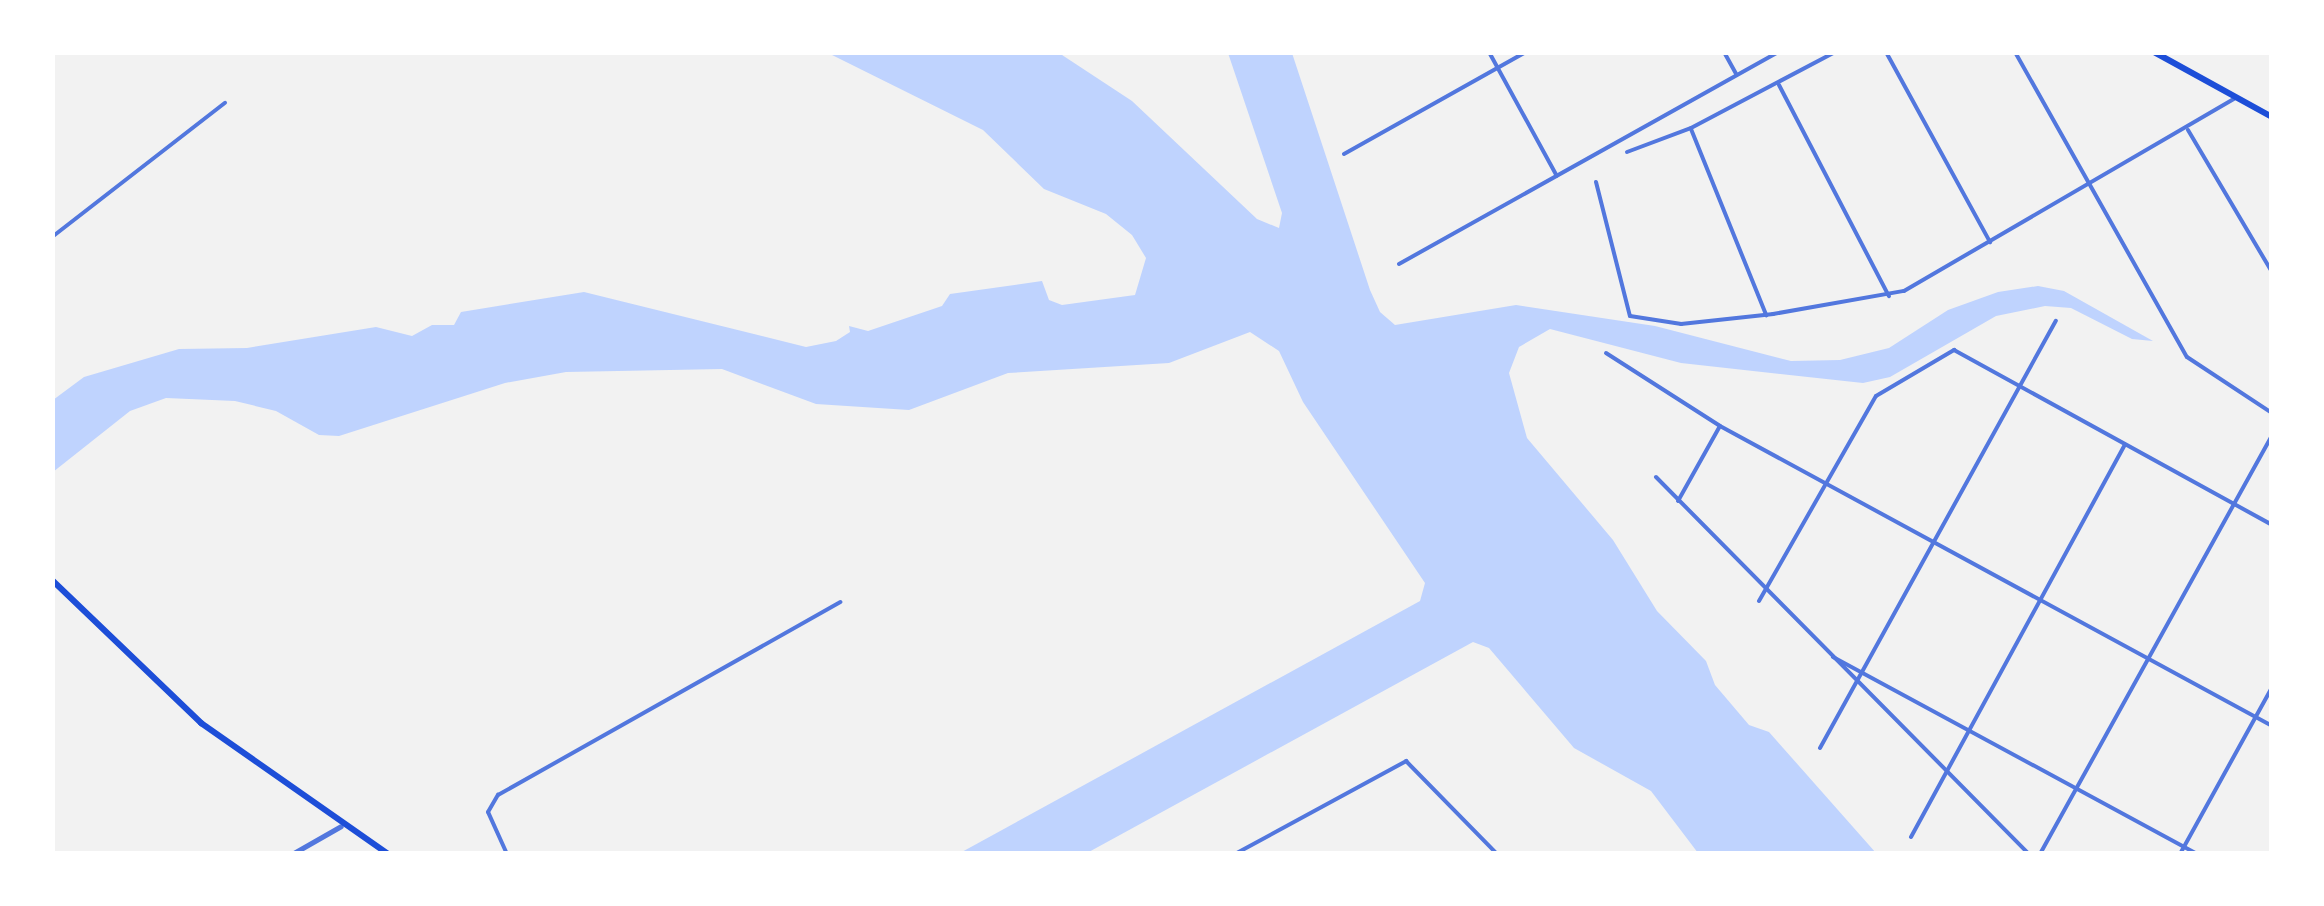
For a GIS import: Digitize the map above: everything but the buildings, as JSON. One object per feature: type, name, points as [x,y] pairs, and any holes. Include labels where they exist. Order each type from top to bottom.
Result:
[{"type":"main road","points":[[2154,52],[2272,117]]},
{"type":"main road","points":[[52,580],[159,688],[341,826],[388,854]]},
{"type":"street","points":[[1489,52],[1557,176]]},
{"type":"street","points":[[1344,154],[1526,52]]},
{"type":"street","points":[[1724,52],[1737,76]]},
{"type":"street","points":[[1399,264],[1778,52]]},
{"type":"street","points":[[1627,152],[1691,128],[1779,85],[1835,52]]},
{"type":"street","points":[[1886,52],[1990,242]]},
{"type":"street","points":[[2015,52],[2188,357],[2272,413]]},
{"type":"street","points":[[1779,85],[1889,296]]},
{"type":"street","points":[[1596,182],[1624,312],[1682,324],[1766,314],[1889,296],[2188,130],[2236,98]]},
{"type":"street","points":[[52,236],[225,102]]},
{"type":"street","points":[[1691,128],[1766,314]]},
{"type":"street","points":[[2188,130],[2272,272]]},
{"type":"street","points":[[1820,748],[2056,321]]},
{"type":"street","points":[[1759,602],[1884,387],[1954,350],[2272,525]]},
{"type":"street","points":[[1606,354],[1720,426],[2272,726]]},
{"type":"street","points":[[1678,501],[1720,426]]},
{"type":"street","points":[[2040,854],[2272,435]]},
{"type":"street","points":[[1911,837],[2126,444]]},
{"type":"street","points":[[1656,478],[2029,854]]},
{"type":"street","points":[[507,854],[489,806],[498,795],[840,602]]},
{"type":"street","points":[[1829,654],[2197,854]]},
{"type":"street","points":[[2180,854],[2272,686]]},
{"type":"street","points":[[1235,854],[1406,761],[1497,854]]},
{"type":"street","points":[[292,854],[341,826]]},
{"type":"water","points":[[828,53],[1059,53],[1132,101],[1257,219],[1279,228],[1282,213],[1228,53],[1292,53],[1370,290],[1380,312],[1395,325],[1516,305],[1655,326],[1791,361],[1840,360],[1889,348],[1948,310],[1998,292],[2038,286],[2064,291],[2153,341],[2132,339],[2071,308],[2045,306],[1996,316],[1890,377],[1863,383],[1681,363],[1550,329],[1519,347],[1509,373],[1527,438],[1613,540],[1657,611],[1706,661],[1715,685],[1749,725],[1769,732],[1876,853],[1698,853],[1651,791],[1574,748],[1489,648],[1473,642],[1087,853],[960,853],[1420,601],[1425,583],[1303,402],[1279,351],[1250,332],[1169,363],[1008,373],[909,410],[816,404],[722,369],[566,372],[505,383],[339,436],[319,435],[276,411],[235,401],[166,398],[130,411],[53,472],[53,400],[84,377],[179,349],[247,348],[376,327],[412,336],[432,325],[454,325],[461,312],[584,292],[806,347],[836,341],[850,332],[849,326],[868,331],[942,306],[950,294],[1042,281],[1049,300],[1062,305],[1135,295],[1146,258],[1132,235],[1106,214],[1044,189],[983,130]]}]
